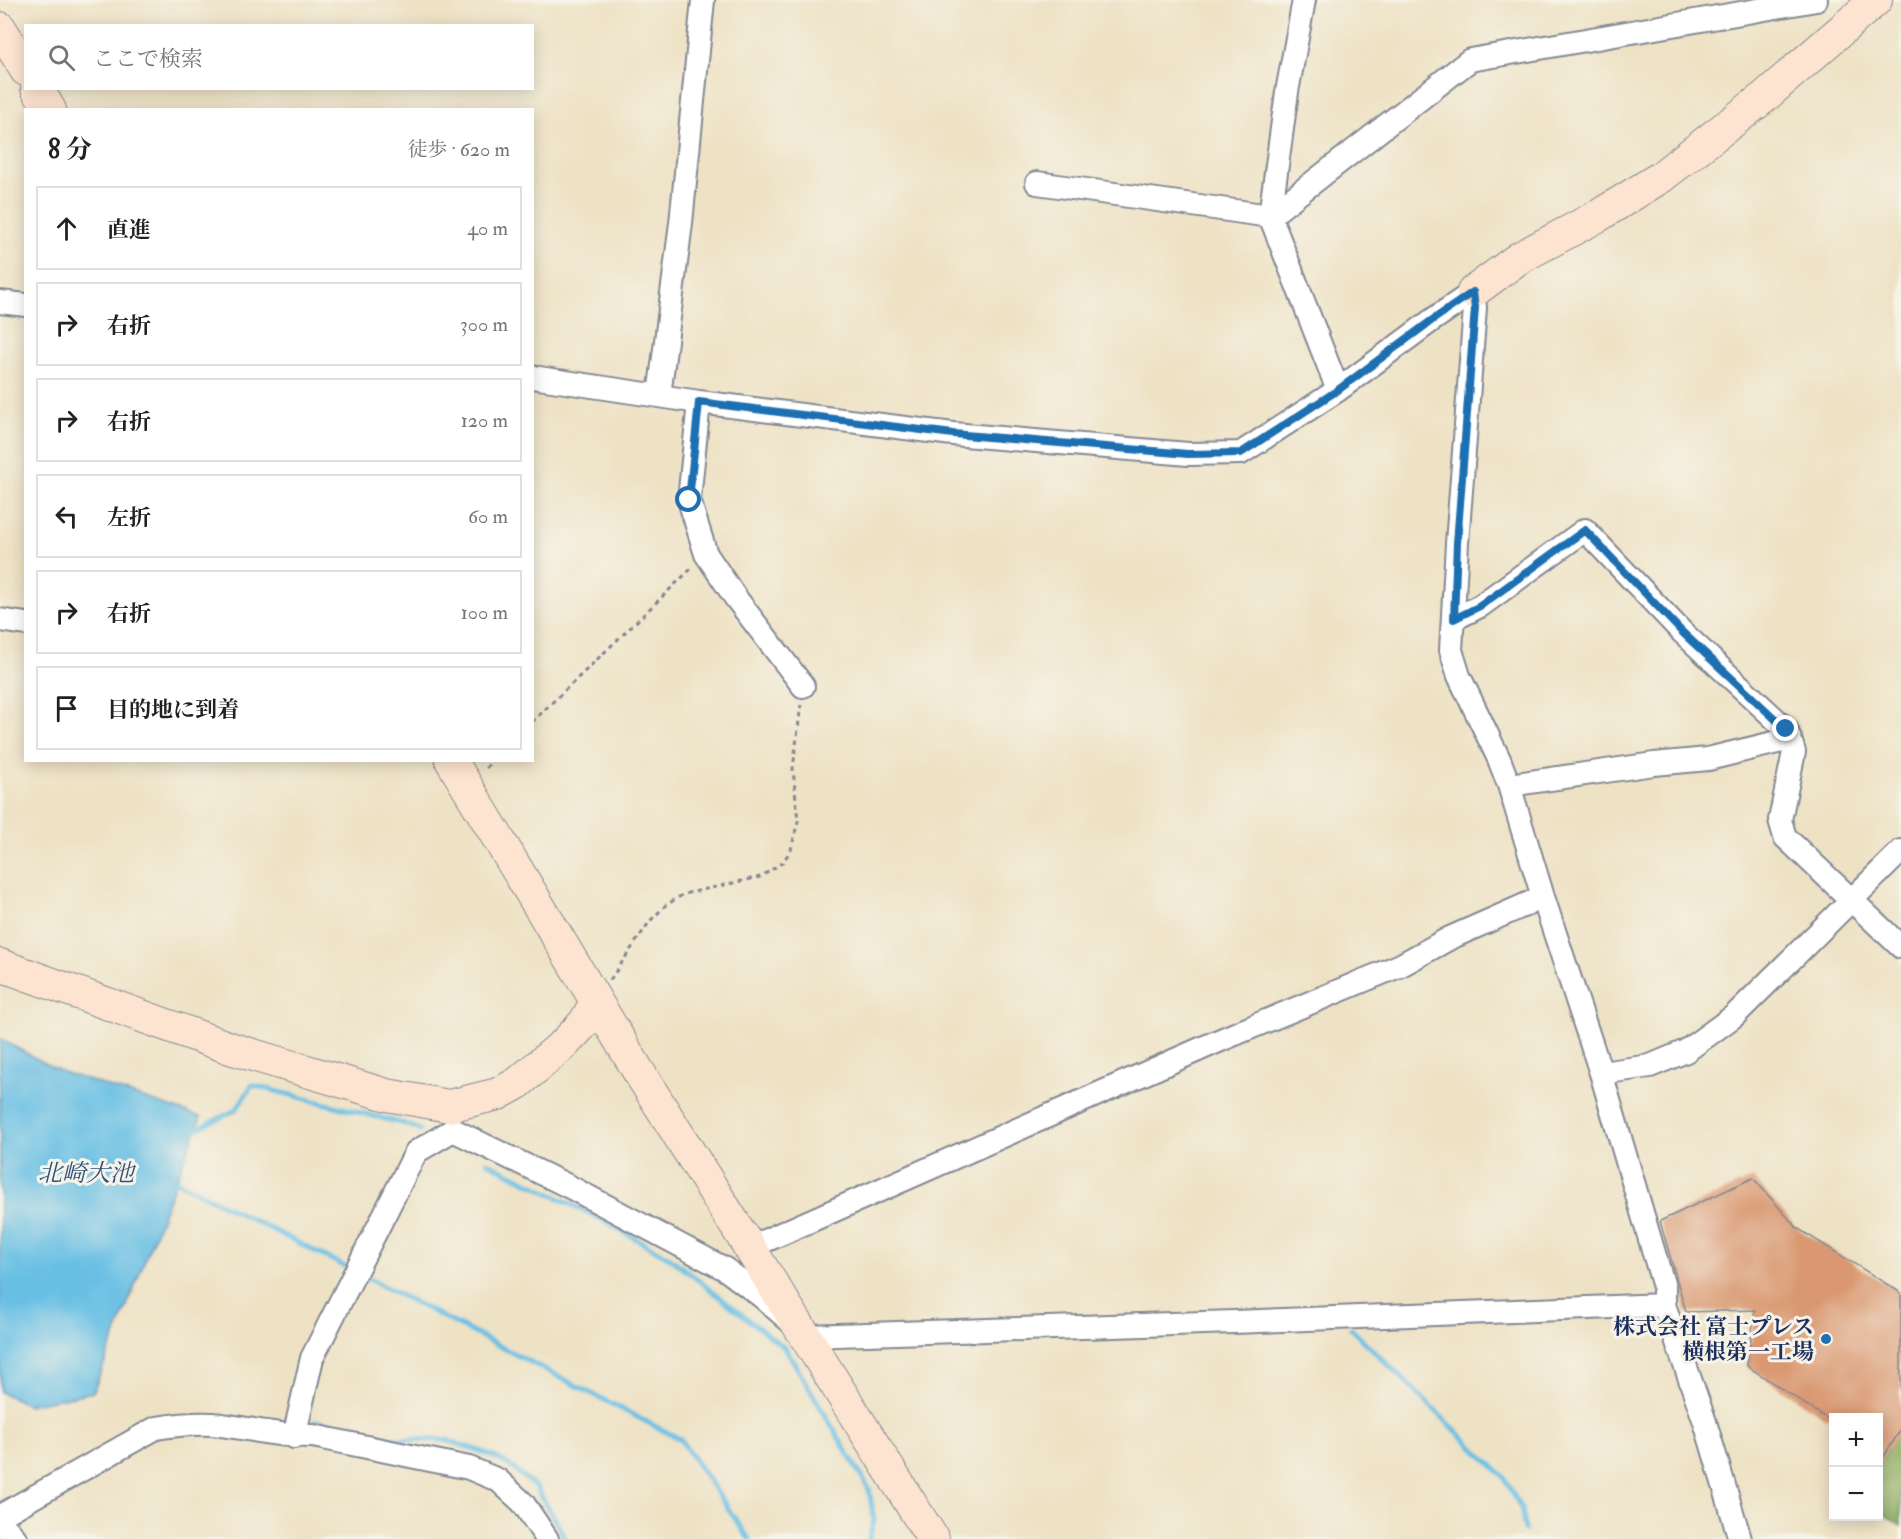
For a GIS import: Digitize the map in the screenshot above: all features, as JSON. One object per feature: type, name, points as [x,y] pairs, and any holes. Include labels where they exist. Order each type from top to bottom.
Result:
[{"type":"street","points":[[659,396],[681,223],[703,0]]},
{"type":"street","points":[[1304,0],[1287,92],[1270,216],[1338,390]]},
{"type":"street","points":[[1037,183],[1270,216],[1470,60],[1816,0]]},
{"type":"street","points":[[534,377],[699,402],[953,434],[1188,454],[1241,453],[1338,390],[1519,258],[1598,216],[1661,177],[1763,99],[1876,0]]},
{"type":"street","points":[[0,28],[24,67]]},
{"type":"street","points":[[38,90],[49,108]]},
{"type":"street","points":[[1473,292],[1475,308],[1451,650],[1459,676],[1509,785],[1601,1073],[1664,1287],[1664,1305],[1705,1422],[1740,1539]]},
{"type":"street","points":[[0,302],[24,305]]},
{"type":"street","points":[[699,402],[689,500],[706,554],[735,597],[803,686]]},
{"type":"street","points":[[1454,619],[1480,606],[1585,530],[1682,632],[1786,729],[1794,752],[1780,820],[1785,837],[1901,947]]},
{"type":"street","points":[[0,620],[24,624]]},
{"type":"street","points":[[1509,785],[1654,764],[1708,759],[1790,739]]},
{"type":"street","points":[[452,762],[596,1002],[933,1539]]},
{"type":"street","points":[[1601,1073],[1650,1066],[1686,1051],[1734,1016],[1901,851]]},
{"type":"street","points":[[751,1247],[1233,1034],[1401,965],[1450,938],[1543,897]]},
{"type":"street","points":[[0,965],[233,1049],[387,1095],[451,1118],[580,1192],[726,1269],[807,1336],[1664,1305]]},
{"type":"street","points":[[294,1437],[312,1358],[416,1152],[451,1118],[518,1083],[565,1043],[585,1022],[596,1002]]},
{"type":"street","points":[[0,1516],[156,1428],[186,1424],[212,1424],[294,1437],[313,1436],[469,1468],[498,1480],[523,1503],[548,1539]]},
{"type":"street","points":[[0,1522],[16,1539]]},
{"type":"path","points":[[534,720],[706,554]]},
{"type":"path","points":[[596,1002],[650,921],[666,905],[684,894],[760,877],[782,863],[791,850],[798,821],[793,769],[803,686]]},
{"type":"green space","points":[[1901,1429],[1901,1526],[1883,1513],[1883,1458]]},
{"type":"water","name":"北崎大池","points":[[0,1039],[60,1071],[201,1117],[93,1392],[29,1405],[0,1392]]},
{"type":"building","name":"株式会社 富士プレス 横根第一工場","points":[[1753,1178],[1797,1228],[1901,1293],[1901,1429],[1883,1458],[1883,1413],[1829,1413],[1829,1418],[1826,1418],[1747,1366],[1755,1310],[1686,1312],[1660,1221]]},
{"type":"waterway","points":[[192,1131],[236,1110],[252,1085],[405,1124],[420,1130]]},
{"type":"waterway","points":[[487,1162],[595,1216],[670,1258],[786,1349],[869,1489],[874,1520],[869,1539]]},
{"type":"waterway","points":[[172,1179],[344,1266]]},
{"type":"waterway","points":[[367,1278],[680,1439],[749,1539]]},
{"type":"waterway","points":[[1351,1329],[1504,1477],[1521,1508],[1525,1530]]},
{"type":"waterway","points":[[316,1421],[395,1439],[446,1440],[505,1462],[536,1487],[566,1539]]},
{"type":"place","name":"株式会社 富士プレス 横根第一工場","points":[[1826,1339]]},
{"type":"route","points":[[689,500],[699,402],[953,434],[1188,454],[1241,453],[1338,390],[1473,292],[1475,308],[1457,543],[1454,619],[1480,606],[1585,530],[1682,632],[1786,729]]}]
